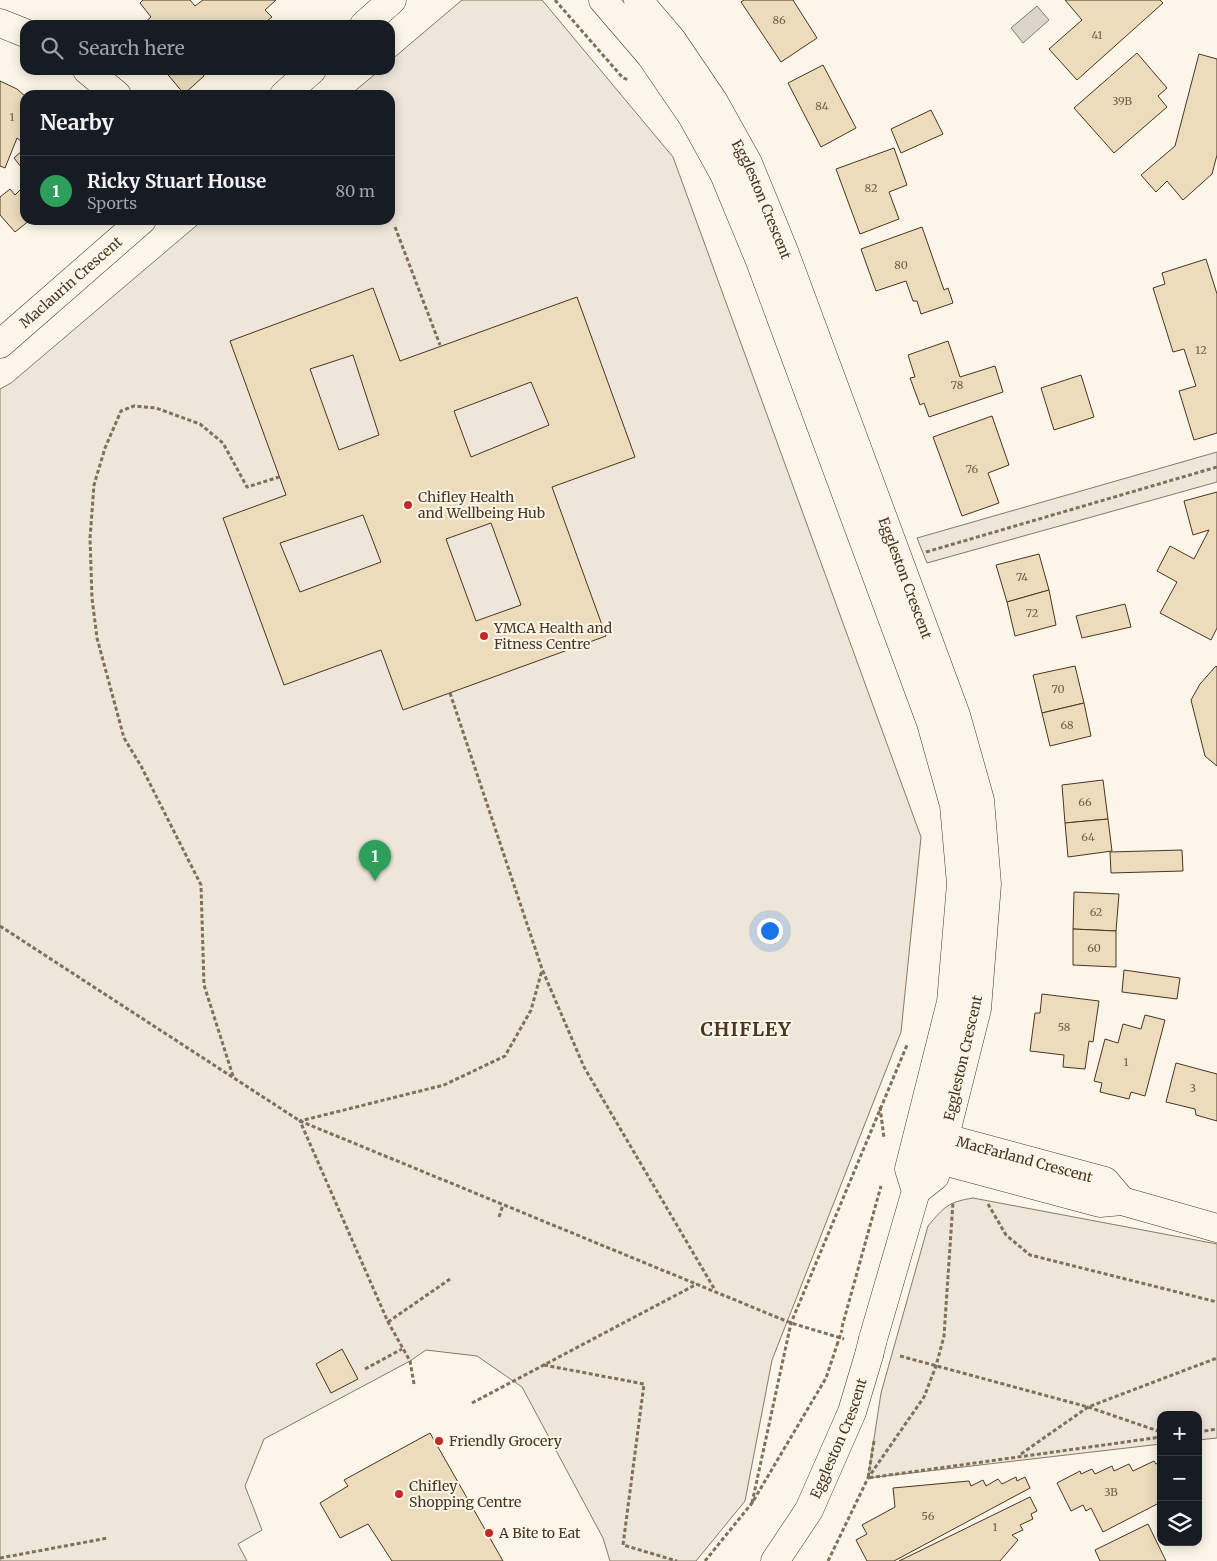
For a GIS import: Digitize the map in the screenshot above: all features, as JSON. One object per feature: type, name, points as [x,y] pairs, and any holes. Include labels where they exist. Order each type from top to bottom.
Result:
[{"type":"street","points":[[370,20],[392,0]]},
{"type":"street","name":"Eggleston Crescent","points":[[603,0],[651,56],[692,116],[724,174],[760,261],[931,723],[954,805],[961,884],[951,1002],[929,1145]]},
{"type":"street","name":"Eggleston Crescent","points":[[638,0],[672,40],[714,102],[748,163],[784,251],[956,715],[980,800],[988,884],[977,1009],[929,1145],[909,1169],[916,1191],[878,1349],[809,1510],[775,1561]]},
{"type":"street","points":[[0,23],[20,31]]},
{"type":"street","points":[[93,75],[111,90]]},
{"type":"street","points":[[290,90],[306,75]]},
{"type":"street","name":"Maclaurin Crescent","points":[[0,344],[136,225]]},
{"type":"street","name":"MacFarland Crescent","points":[[929,1145],[1105,1182],[1122,1201],[1217,1228]]},
{"type":"path","points":[[555,0],[623,78],[637,83]]},
{"type":"path","points":[[395,227],[440,345]]},
{"type":"path","points":[[233,1078],[204,985],[201,886],[141,766],[124,738],[97,638],[92,598],[90,538],[94,485],[105,448],[121,411],[134,406],[156,408],[200,424],[223,443],[247,487],[279,477]]},
{"type":"path","points":[[923,553],[1217,468]]},
{"type":"path","points":[[450,693],[542,969],[584,1067],[716,1291]]},
{"type":"path","points":[[0,926],[300,1122],[791,1323],[845,1339]]},
{"type":"path","points":[[300,1122],[444,1085],[505,1056],[531,1010],[542,969]]},
{"type":"path","points":[[752,1503],[791,1323],[907,1043]]},
{"type":"path","points":[[880,1106],[884,1145]]},
{"type":"path","points":[[300,1122],[388,1322],[410,1361],[414,1384]]},
{"type":"path","points":[[705,1561],[752,1503],[826,1378],[842,1330],[882,1183]]},
{"type":"path","points":[[828,1561],[868,1478],[924,1397],[936,1366],[944,1336],[953,1202],[955,1196]]},
{"type":"path","points":[[986,1199],[1006,1235],[1030,1255],[1217,1302]]},
{"type":"path","points":[[945,1206],[963,1200]]},
{"type":"path","points":[[499,1217],[503,1205]]},
{"type":"path","points":[[388,1322],[450,1279]]},
{"type":"path","points":[[472,1403],[697,1284]]},
{"type":"path","points":[[365,1369],[402,1349]]},
{"type":"path","points":[[878,1349],[1088,1408],[1157,1431]]},
{"type":"path","points":[[1019,1456],[1088,1408],[1217,1358]]},
{"type":"path","points":[[544,1365],[644,1384],[623,1544],[677,1561]]},
{"type":"path","points":[[1202,1431],[1217,1429]]},
{"type":"path","points":[[868,1478],[1157,1438]]},
{"type":"path","points":[[0,1558],[108,1538]]},
{"type":"shaded area","points":[[462,0],[542,0],[673,157],[921,837],[901,1032],[772,1360],[745,1501],[696,1561],[610,1561],[603,1538],[522,1387],[477,1356],[426,1350],[410,1361],[264,1439],[245,1486],[262,1530],[238,1544],[247,1561],[0,1561],[0,389],[11,383],[197,225],[395,225],[395,90],[356,90],[374,75],[395,75],[395,57]]},
{"type":"shaded area","points":[[1037,6],[1049,20],[1023,43],[1011,28]]},
{"type":"shaded area","points":[[1217,452],[1217,482],[927,563],[917,538]]},
{"type":"shaded area","points":[[973,1198],[1217,1244],[1217,1438],[1202,1440],[1202,1411],[1157,1411],[1157,1444],[868,1478],[881,1393],[928,1226],[947,1206],[958,1201]]},
{"type":"building","points":[[143,0],[190,0],[195,6],[203,0],[276,0],[265,10],[272,17],[268,20],[148,20],[151,17],[140,3]]},
{"type":"building","points":[[744,0],[793,0],[817,38],[781,62],[741,2]]},
{"type":"building","points":[[1065,0],[1160,0],[1163,3],[1077,80],[1049,49],[1082,20]]},
{"type":"building","points":[[1137,53],[1167,88],[1158,96],[1167,107],[1114,153],[1074,108]]},
{"type":"building","points":[[1199,54],[1217,59],[1217,155],[1212,174],[1183,200],[1167,181],[1156,192],[1141,175],[1175,146]]},
{"type":"building","points":[[823,65],[856,128],[821,147],[788,83]]},
{"type":"building","points":[[168,75],[204,76],[188,90],[181,90]]},
{"type":"building","points":[[0,81],[20,92],[20,140],[17,138],[5,168],[0,166]]},
{"type":"building","points":[[931,110],[943,134],[901,153],[891,129]]},
{"type":"building","points":[[894,148],[907,185],[889,192],[899,219],[860,234],[836,169]]},
{"type":"building","points":[[20,153],[20,166],[14,158]]},
{"type":"building","points":[[10,189],[15,195],[20,190],[20,225],[24,225],[15,232],[0,215],[0,197]]},
{"type":"building","points":[[922,227],[944,290],[948,288],[953,303],[921,314],[917,301],[913,301],[906,281],[876,291],[861,249]]},
{"type":"building","points":[[1206,259],[1217,294],[1217,433],[1194,440],[1179,391],[1196,386],[1184,349],[1173,352],[1153,288],[1165,284],[1162,273]]},
{"type":"building","name":"Chifley Health and Wellbeing Hub","points":[[373,288],[400,361],[577,297],[635,457],[552,487],[606,636],[403,710],[381,650],[284,685],[223,518],[286,495],[230,341]],"holes":[[[353,355],[379,435],[339,450],[310,369]],[[531,382],[549,425],[471,457],[454,411]],[[363,515],[381,562],[300,592],[280,543]],[[491,523],[521,605],[476,621],[446,539]]]},
{"type":"building","points":[[948,341],[960,377],[995,366],[1003,392],[929,417],[924,403],[920,405],[910,378],[915,377],[908,355]]},
{"type":"building","points":[[1081,375],[1094,417],[1054,430],[1041,388]]},
{"type":"building","points":[[992,416],[1009,465],[988,473],[999,503],[962,516],[933,437]]},
{"type":"building","points":[[1217,492],[1217,628],[1211,640],[1160,613],[1177,582],[1157,571],[1170,546],[1194,559],[1209,530],[1193,535],[1184,501]]},
{"type":"building","points":[[1039,554],[1049,590],[1007,602],[996,565]]},
{"type":"building","points":[[1049,590],[1056,625],[1015,636],[1007,602]]},
{"type":"building","points":[[1125,604],[1131,627],[1082,638],[1076,616]]},
{"type":"building","points":[[1075,666],[1084,703],[1042,713],[1033,675]]},
{"type":"building","points":[[1216,666],[1217,766],[1205,756],[1191,700],[1200,684]]},
{"type":"building","points":[[1084,703],[1091,736],[1050,746],[1042,713]]},
{"type":"building","points":[[1103,780],[1108,819],[1065,823],[1062,785]]},
{"type":"building","points":[[1108,819],[1112,851],[1068,857],[1065,823]]},
{"type":"building","points":[[1182,850],[1183,871],[1111,873],[1110,852]]},
{"type":"building","points":[[1074,892],[1119,894],[1116,931],[1073,929]]},
{"type":"building","points":[[1073,929],[1116,931],[1116,967],[1073,965]]},
{"type":"building","points":[[1124,970],[1180,978],[1177,999],[1122,992]]},
{"type":"building","points":[[1042,994],[1099,1001],[1093,1042],[1089,1041],[1085,1069],[1063,1067],[1064,1055],[1030,1051],[1035,1013],[1040,1013]]},
{"type":"building","points":[[1145,1015],[1165,1020],[1145,1096],[1131,1092],[1129,1099],[1100,1092],[1102,1083],[1094,1081],[1105,1039],[1118,1043],[1123,1024],[1141,1029]]},
{"type":"building","points":[[1176,1063],[1217,1074],[1217,1121],[1196,1115],[1195,1109],[1166,1102]]},
{"type":"building","points":[[342,1349],[358,1379],[331,1393],[316,1364]]},
{"type":"building","name":"Chifley Shopping Centre","points":[[430,1433],[503,1561],[392,1561],[368,1524],[340,1538],[320,1503],[348,1486],[344,1480]]},
{"type":"building","points":[[1154,1461],[1157,1464],[1157,1504],[1103,1532],[1091,1508],[1086,1511],[1083,1505],[1071,1511],[1057,1483],[1080,1471],[1081,1474],[1092,1469],[1095,1474],[1112,1466],[1114,1471],[1129,1464],[1133,1471]]},
{"type":"building","points":[[1016,1477],[1017,1481],[1025,1477],[1030,1488],[894,1561],[867,1561],[856,1540],[867,1534],[862,1525],[895,1507],[893,1488],[969,1481],[971,1486],[983,1480],[986,1486],[998,1479],[1002,1484]]},
{"type":"building","points":[[1030,1497],[1037,1511],[1031,1514],[1033,1519],[1020,1525],[1023,1530],[1012,1535],[1018,1540],[1000,1561],[899,1561]]},
{"type":"building","points":[[1148,1524],[1157,1546],[1166,1561],[1100,1561],[1095,1550]]},
{"type":"place","name":"Chifley Health and Wellbeing Hub","points":[[408,505]]},
{"type":"place","name":"YMCA Health and Fitness Centre","points":[[484,636]]},
{"type":"place","name":"Ricky Stuart House","points":[[375,881]]},
{"type":"place","name":"Friendly Grocery","points":[[439,1441]]},
{"type":"place","name":"Chifley Shopping Centre","points":[[399,1494]]},
{"type":"place","name":"A Bite to Eat","points":[[489,1533]]},
{"type":"district","name":"CHIFLEY","points":[[746,1029]]}]
